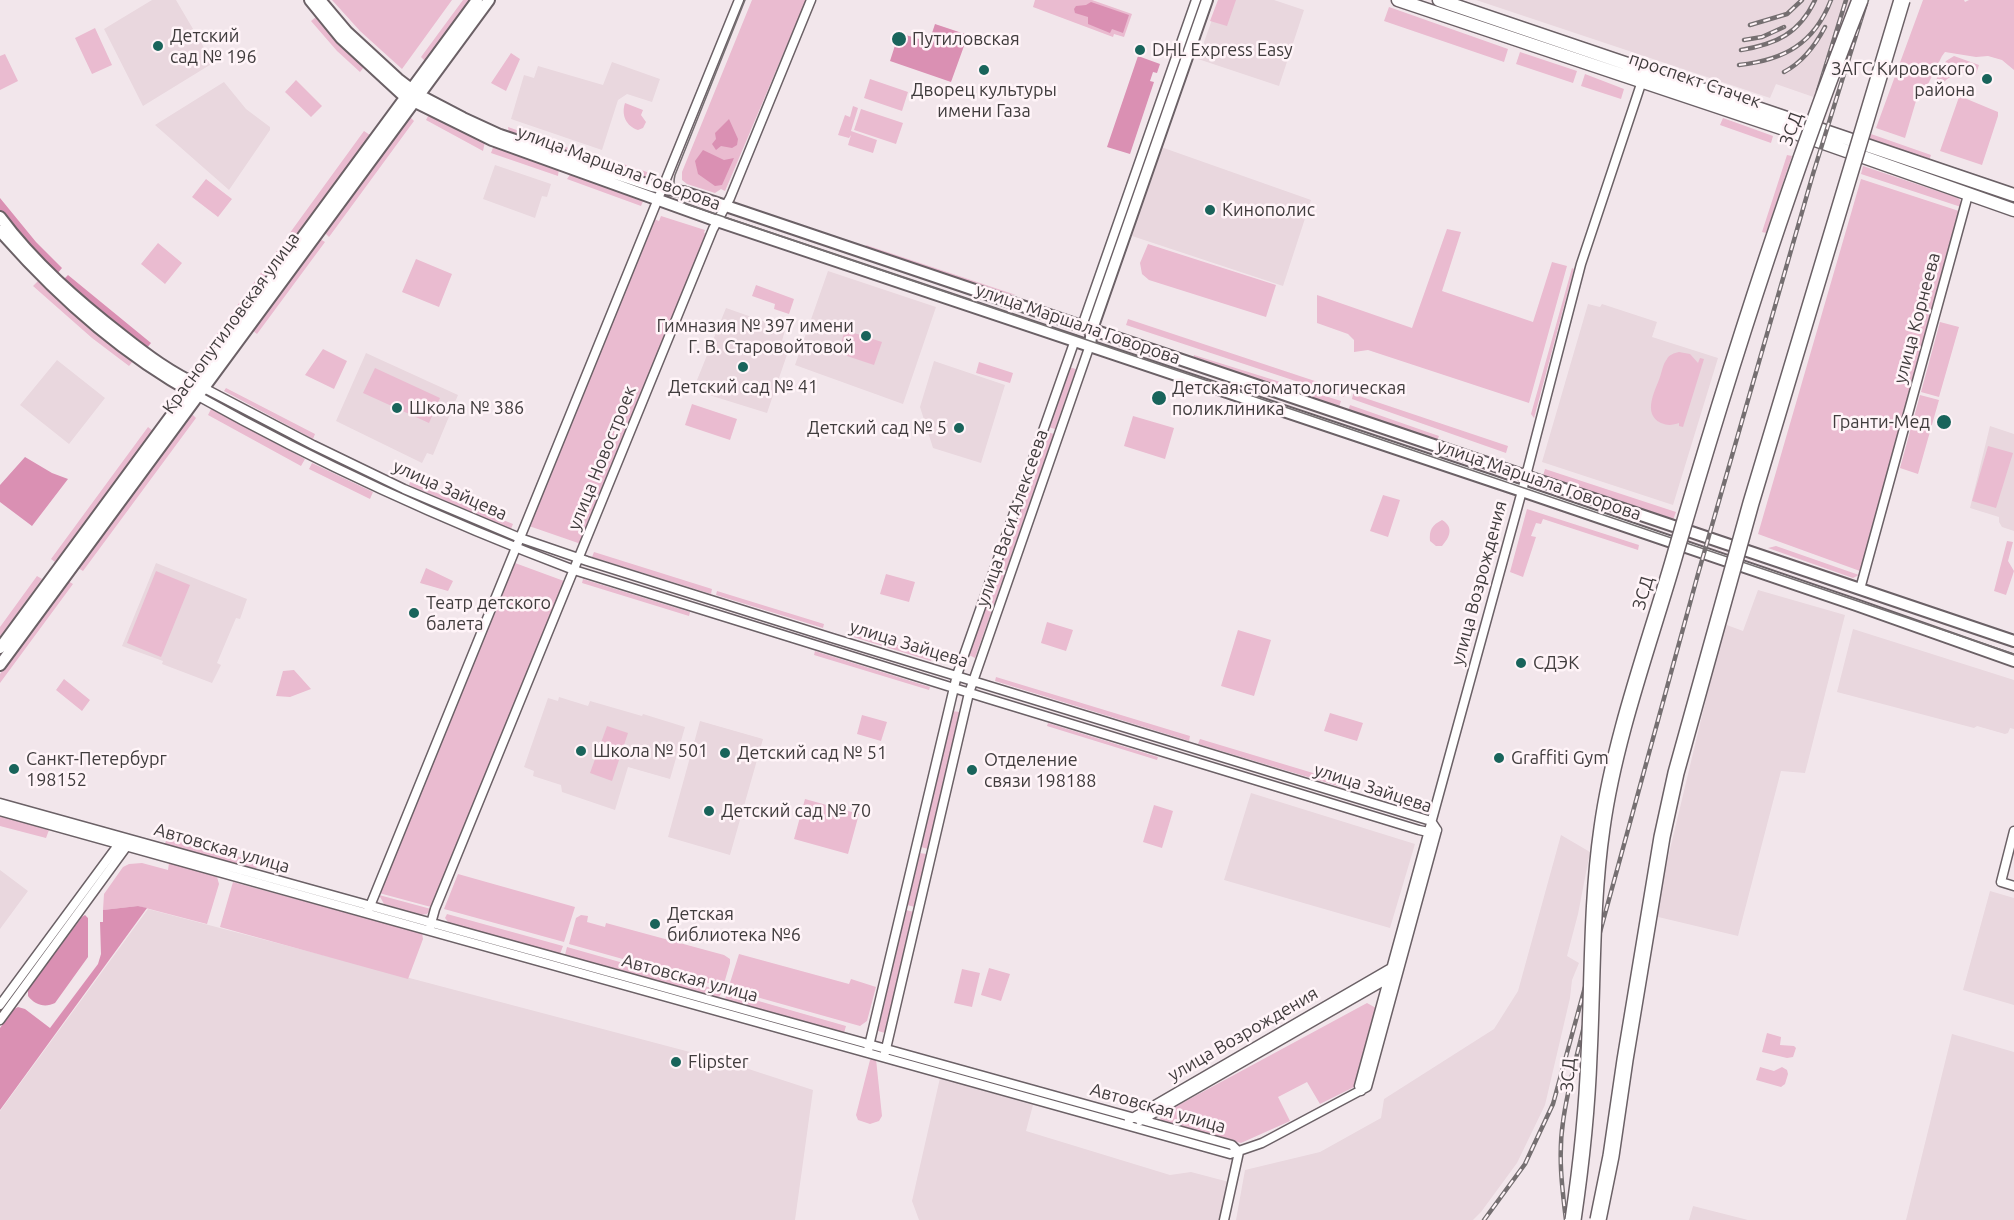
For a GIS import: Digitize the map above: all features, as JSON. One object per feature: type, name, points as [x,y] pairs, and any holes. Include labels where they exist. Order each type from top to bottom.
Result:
[{"type":"highway","name":"ЗСД","points":[[1573,1220],[1582,1158],[1589,1059],[1594,920],[1602,828],[1617,754],[1694,488],[1778,224],[1860,0]]},
{"type":"highway","points":[[1598,1220],[1611,1156],[1662,837],[1676,773],[1751,503],[1902,0]]},
{"type":"main road","points":[[310,0],[341,38],[412,96]]},
{"type":"main road","points":[[320,0],[347,32],[412,96]]},
{"type":"main road","name":"Краснопутиловская улица","points":[[0,665],[196,390],[412,96],[477,0]]},
{"type":"main road","name":"Краснопутиловская улица","points":[[412,96],[489,0]]},
{"type":"main road","name":"улица Васи Алексеева","points":[[1075,340],[1087,328],[1207,0]]},
{"type":"main road","name":"проспект Стачек","points":[[1398,0],[2014,195]]},
{"type":"main road","name":"проспект Стачек","points":[[1439,0],[1781,128],[2014,210]]},
{"type":"main road","name":"улица Маршала Говорова","points":[[412,96],[500,135],[652,186],[726,206],[2014,641]]},
{"type":"main road","name":"улица Маршала Говорова","points":[[412,96],[492,140],[717,221],[1522,491],[1856,605],[2014,662]]},
{"type":"main road","name":"улица Зайцева","points":[[0,217],[2,230],[95,314],[196,390]]},
{"type":"main road","name":"улица Васи Алексеева","points":[[1087,328],[1090,345]]},
{"type":"main road","name":"Краснопутиловская улица","points":[[0,648],[196,390]]},
{"type":"street","points":[[369,910],[739,0]]},
{"type":"street","name":"улица Новостроек","points":[[430,927],[573,570],[811,0]]},
{"type":"street","name":"улица Васи Алексеева","points":[[1087,328],[1196,0]]},
{"type":"street","name":"улица Возрождения","points":[[1361,1091],[1367,1087],[1394,970],[1432,831],[1431,821],[1522,491],[1581,264],[1644,76]]},
{"type":"street","name":"улица Корнеева","points":[[1860,589],[1968,195]]},
{"type":"street","name":"улица Васи Алексеева","points":[[868,1049],[953,688],[1075,340]]},
{"type":"street","name":"улица Васи Алексеева","points":[[885,1053],[969,693],[1090,345]]},
{"type":"street","name":"улица Зайцева","points":[[196,390],[404,489],[520,538],[578,558],[1431,821]]},
{"type":"street","name":"улица Зайцева","points":[[196,390],[392,495],[573,570],[969,693],[1432,831]]},
{"type":"street","name":"Автовская улица","points":[[0,803],[124,843]]},
{"type":"street","name":"Автовская улица","points":[[0,812],[124,843],[868,1049],[1131,1117],[1232,1145],[1239,1152]]},
{"type":"street","points":[[2014,831],[2001,882],[2014,886]]},
{"type":"street","points":[[0,1005],[124,843]]},
{"type":"street","points":[[0,1020],[124,843]]},
{"type":"street","name":"улица Возрождения","points":[[1125,1125],[1141,1120],[1387,979],[1394,970]]},
{"type":"street","name":"улица Возрождения","points":[[1125,1125],[1131,1117],[1394,970]]},
{"type":"street","points":[[1224,1220],[1239,1152],[1262,1143],[1361,1091],[1359,1086],[1387,979]]},
{"type":"street","name":"Автовская улица","points":[[885,1053],[1125,1125],[1230,1154],[1239,1152]]},
{"type":"shaded area","name":"Детский сад № 196","points":[[152,0],[176,0],[213,63],[143,106],[104,29]]},
{"type":"shaded area","points":[[332,0],[452,0],[402,69],[360,31]]},
{"type":"shaded area","points":[[463,0],[470,0],[425,61],[421,57]]},
{"type":"shaded area","points":[[752,0],[806,0],[725,191],[721,189],[715,193],[687,184],[682,180],[682,172]]},
{"type":"shaded area","points":[[1035,0],[1092,0],[1132,14],[1124,37],[1114,34],[1113,37],[1033,7]]},
{"type":"shaded area","points":[[1218,0],[1236,0],[1227,26],[1210,21]]},
{"type":"shaded area","points":[[1219,0],[1274,0],[1304,10],[1279,86],[1198,59]]},
{"type":"shaded area","points":[[1476,0],[1854,0],[1825,101],[1776,84],[1770,98]]},
{"type":"shaded area","points":[[1923,0],[1964,0],[1965,2],[1969,0],[2014,0],[2014,70],[2002,60],[1988,56],[1976,57],[1945,52],[1923,94],[1916,101],[1905,138],[1876,128]]},
{"type":"shaded area","points":[[1091,2],[1129,15],[1123,33],[1112,29],[1110,33],[1088,24],[1088,17],[1075,13],[1076,6]]},
{"type":"shaded area","points":[[1389,7],[1508,49],[1504,62],[1384,21]]},
{"type":"shaded area","points":[[316,17],[364,67],[360,72],[337,51],[311,21]]},
{"type":"shaded area","points":[[935,24],[968,35],[951,82],[890,61],[899,33],[929,42]]},
{"type":"shaded area","points":[[95,28],[112,65],[92,74],[75,38]]},
{"type":"shaded area","points":[[1520,52],[1577,71],[1573,83],[1516,64]]},
{"type":"shaded area","points":[[511,53],[520,59],[506,91],[491,83]]},
{"type":"shaded area","points":[[5,54],[18,81],[0,90],[0,56]]},
{"type":"shaded area","points":[[1138,56],[1160,64],[1157,73],[1153,72],[1150,81],[1154,82],[1130,154],[1107,147]]},
{"type":"shaded area","points":[[1954,56],[1979,65],[1976,74],[1962,73],[1953,75],[1942,84],[1935,82],[1946,61]]},
{"type":"shaded area","points":[[612,62],[660,79],[652,102],[627,94],[618,100],[602,150],[511,119],[524,75],[534,78],[538,66],[603,85]]},
{"type":"shaded area","points":[[1585,74],[1624,89],[1621,99],[1581,86]]},
{"type":"shaded area","points":[[870,79],[908,92],[902,111],[864,98]]},
{"type":"shaded area","points":[[296,80],[322,106],[311,117],[285,92]]},
{"type":"shaded area","points":[[224,82],[246,109],[270,127],[229,190],[155,125]]},
{"type":"shaded area","points":[[1959,97],[1998,112],[1982,165],[1940,151]]},
{"type":"shaded area","points":[[625,103],[643,110],[641,115],[646,122],[643,128],[638,130],[625,120]]},
{"type":"shaded area","points":[[853,106],[858,108],[851,131],[877,140],[873,153],[848,145],[851,135],[849,138],[838,135],[845,115],[850,117]]},
{"type":"shaded area","points":[[861,109],[903,123],[896,144],[854,130]]},
{"type":"shaded area","points":[[429,114],[485,142],[483,151],[426,120]]},
{"type":"shaded area","points":[[410,117],[414,121],[329,237],[325,233]]},
{"type":"shaded area","points":[[1723,118],[1773,136],[1771,143],[1720,125]]},
{"type":"shaded area","points":[[729,119],[738,139],[737,145],[732,148],[721,146],[716,150],[712,144],[716,139],[715,133]]},
{"type":"shaded area","points":[[508,127],[595,157],[591,161],[509,133]]},
{"type":"shaded area","points":[[364,131],[370,135],[273,267],[268,263]]},
{"type":"shaded area","points":[[1871,134],[1931,155],[1929,161],[1869,141]]},
{"type":"shaded area","points":[[494,145],[559,168],[558,176],[491,153]]},
{"type":"shaded area","points":[[1161,147],[1311,200],[1283,286],[1132,236]]},
{"type":"shaded area","points":[[703,150],[724,160],[734,158],[722,185],[715,186],[698,174],[695,161]]},
{"type":"shaded area","points":[[1787,155],[1792,156],[1766,233],[1762,232]]},
{"type":"shaded area","points":[[600,158],[653,174],[651,181],[599,163]]},
{"type":"shaded area","points":[[495,165],[551,184],[547,197],[542,196],[535,218],[483,199]]},
{"type":"shaded area","points":[[1863,166],[1958,198],[1961,207],[1861,174]]},
{"type":"shaded area","points":[[572,172],[644,199],[641,206],[567,179]]},
{"type":"shaded area","points":[[206,179],[232,199],[218,217],[192,197]]},
{"type":"shaded area","points":[[1861,179],[1959,211],[1860,571],[1758,534]]},
{"type":"shaded area","points":[[0,198],[36,242],[62,268],[57,274],[11,225],[0,210]]},
{"type":"shaded area","points":[[661,216],[705,230],[704,233],[707,234],[581,544],[529,526],[654,219],[659,221]]},
{"type":"shaded area","points":[[1447,229],[1461,232],[1442,291],[1533,322],[1552,262],[1567,266],[1529,403],[1368,350],[1354,352],[1354,340],[1348,334],[1317,323],[1317,295],[1412,328]]},
{"type":"shaded area","points":[[320,239],[325,242],[257,334],[253,331]]},
{"type":"shaded area","points":[[158,243],[182,263],[165,284],[141,264]]},
{"type":"shaded area","points":[[1148,244],[1276,285],[1266,317],[1149,280],[1142,274],[1140,263]]},
{"type":"shaded area","points":[[866,245],[1016,295],[997,293],[867,249]]},
{"type":"shaded area","points":[[416,259],[452,274],[439,307],[402,292]]},
{"type":"shaded area","points":[[1572,268],[1574,269],[1534,418],[1531,414]]},
{"type":"shaded area","points":[[263,270],[268,274],[204,360],[200,357]]},
{"type":"shaded area","name":"Гимназия № 397 имени Г. В. Старовойтовой","points":[[828,271],[936,307],[903,404],[795,365]]},
{"type":"shaded area","points":[[68,275],[151,343],[146,349],[63,280]]},
{"type":"shaded area","points":[[39,280],[134,360],[129,366],[92,338],[33,286]]},
{"type":"shaded area","points":[[756,285],[794,299],[789,314],[774,309],[775,304],[752,296]]},
{"type":"shaded area","points":[[1588,304],[1600,307],[1602,304],[1657,322],[1652,337],[1718,358],[1673,505],[1542,462]]},
{"type":"shaded area","name":"Детский сад № 41","points":[[726,308],[783,328],[785,330],[782,341],[791,343],[767,413],[693,390]]},
{"type":"shaded area","points":[[1128,319],[1345,391],[1344,397],[1126,325]]},
{"type":"shaded area","points":[[1940,322],[1959,327],[1939,397],[1921,392]]},
{"type":"shaded area","points":[[845,330],[882,342],[874,365],[838,353]]},
{"type":"shaded area","points":[[323,349],[347,361],[334,389],[305,375]]},
{"type":"shaded area","points":[[1679,352],[1690,354],[1698,363],[1700,358],[1704,359],[1683,427],[1679,426],[1679,423],[1666,425],[1661,423],[1655,419],[1651,408],[1664,363],[1670,355]]},
{"type":"shaded area","name":"Школа № 386","points":[[366,353],[458,395],[433,455],[427,453],[422,463],[336,421]]},
{"type":"shaded area","points":[[1194,355],[1341,401],[1339,407],[1193,360]]},
{"type":"shaded area","points":[[57,360],[105,398],[69,444],[20,405]]},
{"type":"shaded area","name":"Детский сад № 5","points":[[934,361],[1005,385],[981,463],[933,448],[920,407]]},
{"type":"shaded area","points":[[979,362],[1013,373],[1010,383],[976,373]]},
{"type":"shaded area","points":[[1069,367],[1076,369],[1055,429],[1048,427]]},
{"type":"shaded area","points":[[375,368],[440,398],[429,423],[363,393]]},
{"type":"shaded area","points":[[226,388],[315,434],[313,439],[224,391]]},
{"type":"shaded area","points":[[1353,394],[1508,446],[1506,453],[1352,399]]},
{"type":"shaded area","points":[[1920,395],[1939,400],[1918,474],[1900,468]]},
{"type":"shaded area","points":[[692,404],[737,419],[730,440],[685,425]]},
{"type":"shaded area","points":[[1350,405],[1439,436],[1437,441],[1348,411]]},
{"type":"shaded area","points":[[211,409],[305,459],[301,466],[208,415]]},
{"type":"shaded area","points":[[192,414],[196,418],[83,571],[78,568]]},
{"type":"shaded area","points":[[1133,416],[1174,428],[1165,459],[1124,446]]},
{"type":"shaded area","points":[[1990,426],[2014,434],[2014,531],[2002,527],[1999,517],[1970,508]]},
{"type":"shaded area","points":[[148,427],[153,431],[55,562],[51,559]]},
{"type":"shaded area","points":[[1047,432],[1054,434],[975,658],[969,655]]},
{"type":"shaded area","points":[[1988,446],[2013,453],[1996,508],[1972,501]]},
{"type":"shaded area","points":[[25,457],[52,473],[68,479],[32,526],[0,502],[0,485]]},
{"type":"shaded area","points":[[312,463],[373,492],[370,499],[309,469]]},
{"type":"shaded area","points":[[1545,469],[1676,512],[1673,520],[1543,476]]},
{"type":"shaded area","points":[[410,482],[513,524],[511,529],[409,485]]},
{"type":"shaded area","points":[[1383,495],[1400,500],[1388,537],[1370,531]]},
{"type":"shaded area","points":[[1527,509],[1639,545],[1638,550],[1543,519],[1541,524],[1536,523],[1531,536],[1536,537],[1523,577],[1510,572]]},
{"type":"shaded area","points":[[1442,520],[1450,532],[1442,546],[1436,546],[1430,541],[1430,534],[1434,526]]},
{"type":"shaded area","points":[[2007,541],[2013,542],[2008,561],[2014,571],[2006,595],[1994,591]]},
{"type":"shaded area","points":[[1776,546],[1859,575],[1853,578],[1768,548]]},
{"type":"shaded area","points":[[594,552],[712,589],[711,594],[592,557]]},
{"type":"shaded area","points":[[156,563],[247,599],[240,619],[236,618],[217,663],[221,665],[212,683],[122,646]]},
{"type":"shaded area","points":[[515,563],[564,581],[431,907],[379,893]]},
{"type":"shaded area","points":[[426,568],[453,581],[448,591],[420,583]]},
{"type":"shaded area","points":[[156,571],[190,585],[161,657],[127,643]]},
{"type":"shaded area","points":[[886,574],[915,582],[909,602],[880,594]]},
{"type":"shaded area","points":[[37,576],[42,579],[0,637],[0,627]]},
{"type":"shaded area","points":[[583,579],[690,612],[689,616],[582,583]]},
{"type":"shaded area","points":[[68,581],[73,584],[0,683],[0,674]]},
{"type":"shaded area","points":[[1758,590],[1845,615],[1805,773],[1781,771],[1738,936],[1654,916],[1724,624],[1743,631]]},
{"type":"shaded area","points":[[717,591],[824,624],[823,628],[716,595]]},
{"type":"shaded area","points":[[1047,622],[1073,630],[1066,651],[1041,643]]},
{"type":"shaded area","points":[[1853,629],[2014,680],[2014,729],[2010,728],[2005,734],[1977,726],[1974,728],[1837,692]]},
{"type":"shaded area","points":[[1238,630],[1271,640],[1254,696],[1221,686]]},
{"type":"shaded area","points":[[852,631],[933,656],[931,661],[850,636]]},
{"type":"shaded area","points":[[815,651],[930,687],[929,690],[814,655]]},
{"type":"shaded area","points":[[294,670],[311,689],[290,697],[276,696],[283,671]]},
{"type":"shaded area","points":[[996,677],[1190,736],[1189,741],[995,681]]},
{"type":"shaded area","points":[[64,679],[90,700],[82,711],[56,690]]},
{"type":"shaded area","name":"Школа № 501","points":[[559,697],[588,706],[590,701],[685,727],[670,779],[628,767],[615,810],[562,792],[561,785],[533,776],[534,771],[524,767],[548,698],[558,701]]},
{"type":"shaded area","points":[[952,711],[960,712],[928,849],[921,847]]},
{"type":"shaded area","points":[[1330,713],[1363,723],[1357,741],[1324,731]]},
{"type":"shaded area","points":[[862,715],[887,722],[881,741],[857,734]]},
{"type":"shaded area","points":[[700,721],[763,739],[730,855],[668,837]]},
{"type":"shaded area","points":[[1048,723],[1158,757],[1157,760],[1047,726]]},
{"type":"shaded area","points":[[607,726],[628,733],[612,781],[590,773]]},
{"type":"shaded area","points":[[1200,739],[1343,782],[1341,787],[1198,744]]},
{"type":"shaded area","points":[[1251,793],[1415,844],[1390,928],[1224,880]]},
{"type":"shaded area","points":[[805,799],[859,814],[848,854],[794,839]]},
{"type":"shaded area","points":[[1154,805],[1173,811],[1162,848],[1143,842]]},
{"type":"shaded area","points":[[0,816],[49,830],[46,838],[0,826]]},
{"type":"shaded area","points":[[1561,835],[1590,852],[1567,956],[1579,963],[1572,980],[1570,998],[1545,1105],[1517,1163],[1481,1212],[1473,1220],[1236,1220],[1245,1170],[1320,1152],[1381,1118],[1384,1099],[1494,1029],[1518,991]]},
{"type":"shaded area","points":[[167,837],[258,862],[256,869],[165,844]]},
{"type":"shaded area","points":[[919,853],[927,854],[915,907],[907,905]]},
{"type":"shaded area","points":[[142,863],[168,870],[169,863],[217,877],[219,884],[207,924],[138,906],[103,910],[104,894],[123,867]]},
{"type":"shaded area","points":[[0,870],[28,891],[0,929]]},
{"type":"shaded area","points":[[458,874],[575,907],[564,942],[444,909]]},
{"type":"shaded area","points":[[233,882],[422,933],[423,939],[408,979],[220,927]]},
{"type":"shaded area","points":[[1990,891],[2014,898],[2014,1005],[1963,990]]},
{"type":"shaded area","points":[[379,895],[431,909],[427,914],[421,915],[384,904]]},
{"type":"shaded area","points":[[138,906],[147,908],[0,1110],[0,1028],[18,1007],[25,1009],[50,1028],[98,964],[101,954],[100,922],[103,922],[103,910]]},
{"type":"shaded area","points":[[148,909],[724,1061],[813,1090],[795,1220],[0,1220],[0,1111]]},
{"type":"shaded area","points":[[906,910],[914,912],[885,1033],[878,1031]]},
{"type":"shaded area","points":[[447,914],[563,946],[560,954],[449,923],[445,918]]},
{"type":"shaded area","points":[[85,915],[88,918],[88,957],[55,1003],[44,1005],[37,1003],[28,996],[28,989]]},
{"type":"shaded area","points":[[581,915],[588,916],[587,922],[605,927],[606,923],[724,955],[730,959],[730,963],[723,987],[569,944],[576,918]]},
{"type":"shaded area","points":[[567,947],[722,991],[719,998],[565,955]]},
{"type":"shaded area","points":[[739,954],[849,984],[851,979],[876,987],[867,1021],[860,1026],[728,989]]},
{"type":"shaded area","points":[[989,968],[1010,974],[1001,1001],[981,995]]},
{"type":"shaded area","points":[[962,969],[980,973],[972,1007],[954,1003]]},
{"type":"shaded area","points":[[727,992],[846,1026],[844,1033],[725,1000]]},
{"type":"shaded area","points":[[1367,1003],[1376,1008],[1356,1086],[1320,1104],[1307,1082],[1278,1097],[1290,1121],[1241,1143],[1161,1122],[1160,1115]]},
{"type":"shaded area","points":[[1767,1033],[1781,1037],[1780,1045],[1794,1046],[1796,1048],[1793,1057],[1787,1058],[1762,1052]]},
{"type":"shaded area","points":[[1952,1034],[2014,1052],[2014,1220],[1906,1220]]},
{"type":"shaded area","points":[[876,1059],[882,1116],[879,1121],[870,1124],[858,1120],[856,1115],[870,1060]]},
{"type":"shaded area","points":[[1760,1067],[1774,1071],[1782,1067],[1787,1070],[1785,1084],[1781,1087],[1756,1080]]},
{"type":"shaded area","points":[[940,1078],[1033,1105],[1026,1131],[1170,1175],[1191,1172],[1229,1182],[1221,1220],[919,1220],[912,1201]]},
{"type":"shaded area","points":[[1693,1206],[1748,1220],[1689,1220]]},
{"type":"tram line","points":[[745,0],[675,175],[676,191],[686,204],[2014,654]]},
{"type":"railway","points":[[1750,25],[1787,14],[1802,0]]},
{"type":"railway","points":[[1741,50],[1776,41],[1785,36],[1802,21],[1815,0]]},
{"type":"railway","points":[[1739,65],[1770,59],[1795,47],[1816,28],[1831,0]]},
{"type":"railway","points":[[1818,91],[1846,0]]},
{"type":"railway","points":[[1484,1220],[1525,1164],[1553,1104],[1698,574],[1813,174],[1867,0]]},
{"type":"railway","points":[[1744,40],[1762,37],[1784,27]]},
{"type":"railway","points":[[1784,72],[1808,53],[1825,27]]},
{"type":"railway","points":[[1566,1220],[1561,1171],[1562,1134],[1565,1107],[1589,1004]]},
{"type":"place","name":"Путиловская","points":[[899,39]]},
{"type":"place","name":"Детский сад № 196","points":[[158,46]]},
{"type":"place","name":"DHL Express Easy","points":[[1140,50]]},
{"type":"place","name":"Дворец культуры имени Газа","points":[[984,70]]},
{"type":"place","name":"ЗАГС Кировского района","points":[[1987,79]]},
{"type":"place","name":"Кинополис","points":[[1210,210]]},
{"type":"place","name":"Гимназия № 397 имени Г. В. Старовойтовой","points":[[866,336]]},
{"type":"place","name":"Детский сад № 41","points":[[743,367]]},
{"type":"place","name":"Детская стоматологическая поликлиника","points":[[1159,398]]},
{"type":"place","name":"Школа № 386","points":[[397,408]]},
{"type":"place","name":"Гранти-Мед","points":[[1944,422]]},
{"type":"place","name":"Детский сад № 5","points":[[959,428]]},
{"type":"place","name":"Театр детского балета","points":[[414,613]]},
{"type":"place","name":"СДЭК","points":[[1521,663]]},
{"type":"place","name":"Школа № 501","points":[[581,751]]},
{"type":"place","name":"Детский сад № 51","points":[[725,753]]},
{"type":"place","name":"Graffiti Gym","points":[[1499,758]]},
{"type":"place","name":"Санкт-Петербург 198152","points":[[14,769]]},
{"type":"place","name":"Отделение связи 198188","points":[[972,770]]},
{"type":"place","name":"Детский сад № 70","points":[[709,811]]},
{"type":"place","name":"Детская библиотека №6","points":[[655,924]]},
{"type":"place","name":"Flipster","points":[[676,1062]]}]
